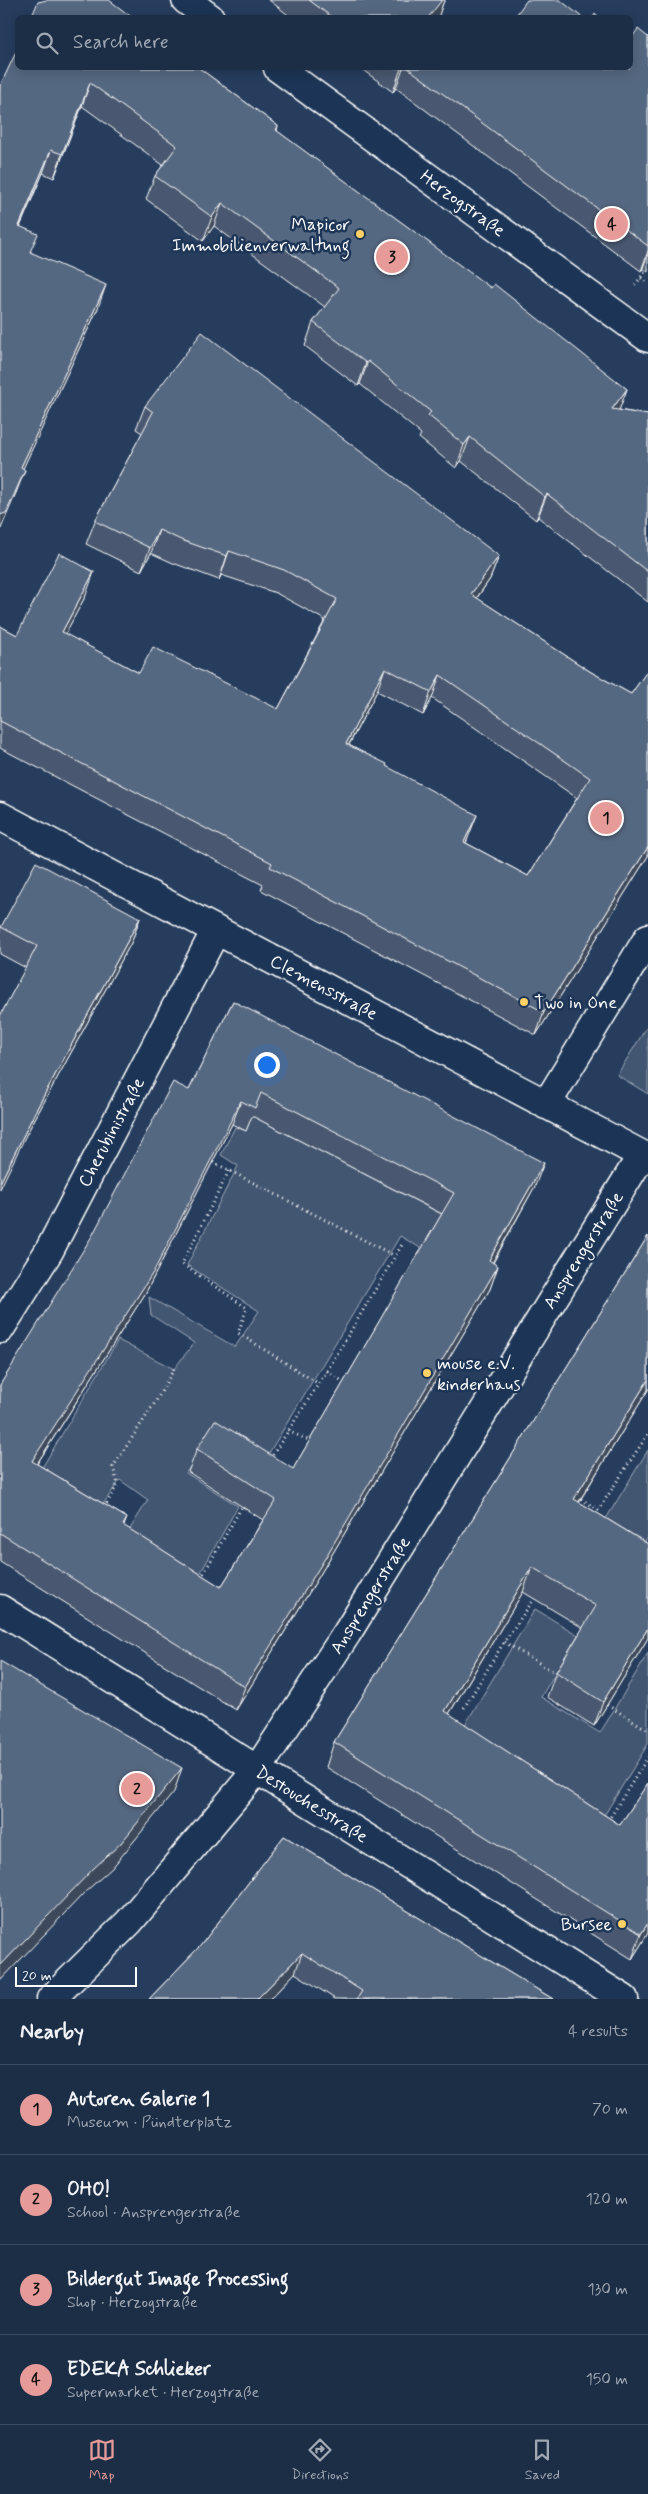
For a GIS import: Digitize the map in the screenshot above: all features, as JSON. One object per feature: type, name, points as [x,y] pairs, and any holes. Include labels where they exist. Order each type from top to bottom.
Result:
[{"type":"street","points":[[186,0],[206,15]]},
{"type":"street","name":"Herzogstraße","points":[[281,70],[648,338]]},
{"type":"street","name":"Clemensstraße","points":[[0,816],[645,1156]]},
{"type":"street","name":"Cherubinistraße","points":[[0,1329],[49,1251],[216,930]]},
{"type":"street","points":[[546,1105],[648,938]]},
{"type":"street","name":"Ansprengerstraße","points":[[51,1999],[129,1922],[258,1770],[347,1633],[645,1156]]},
{"type":"street","name":"Destouchesstraße","points":[[0,1609],[624,1999]]},
{"type":"path","points":[[640,278],[648,283]]},
{"type":"path","points":[[213,1162],[395,1256]]},
{"type":"path","points":[[230,1171],[182,1264],[247,1308],[238,1333],[319,1384]]},
{"type":"path","points":[[266,1466],[327,1371],[403,1242]]},
{"type":"path","points":[[103,1509],[118,1484],[113,1468],[174,1369]]},
{"type":"path","points":[[327,1371],[348,1384]]},
{"type":"path","points":[[288,1431],[312,1442]]},
{"type":"path","points":[[592,1519],[648,1434]]},
{"type":"path","points":[[199,1582],[248,1496]]},
{"type":"path","points":[[581,1499],[598,1510]]},
{"type":"path","points":[[464,1708],[504,1642],[541,1590]]},
{"type":"path","points":[[504,1642],[560,1675]]},
{"type":"path","points":[[607,1705],[648,1730]]},
{"type":"path","points":[[604,1828],[648,1757]]},
{"type":"shaded area","points":[[648,1025],[648,1094],[617,1075]]},
{"type":"shaded area","points":[[252,1116],[445,1216],[434,1256],[400,1236],[257,1473],[207,1441],[186,1473],[238,1506],[192,1588],[123,1540],[148,1500],[120,1480],[92,1520],[33,1483],[118,1340],[174,1369],[194,1343],[151,1315],[149,1297],[235,1347],[259,1311],[187,1265],[238,1166],[221,1155],[235,1127],[246,1131]]},
{"type":"shaded area","points":[[648,1450],[648,1537],[643,1546],[604,1522]]},
{"type":"shaded area","points":[[535,1609],[578,1635],[541,1697],[600,1733],[648,1653],[648,1744],[602,1819],[460,1733]]},
{"type":"building","points":[[47,0],[109,0],[129,15],[32,15],[38,2]]},
{"type":"building","points":[[309,0],[442,0],[430,15],[329,15]]},
{"type":"building","points":[[527,0],[560,0],[579,15],[516,15]]},
{"type":"building","points":[[638,29],[648,37],[648,246],[411,70],[633,70],[633,36]]},
{"type":"building","points":[[15,54],[15,70],[202,70],[278,126],[276,130],[491,288],[494,284],[627,389],[612,409],[648,415],[648,572],[547,494],[545,497],[470,437],[464,445],[428,415],[431,412],[368,361],[366,363],[313,322],[339,288],[222,203],[212,217],[155,176],[177,146],[90,83],[62,154],[51,150],[19,226],[38,234],[30,252],[106,285],[21,467],[25,470],[6,513],[0,515],[0,86]]},
{"type":"building","points":[[202,332],[499,556],[471,594],[591,672],[631,694],[648,670],[648,847],[544,1012],[270,867],[272,863],[0,721],[0,626],[17,635],[59,553],[94,572],[62,632],[139,673],[153,647],[278,709],[337,599],[284,570],[229,551],[227,556],[159,530],[150,548],[95,521],[153,412],[145,406]],"holes":[[[385,668],[431,692],[440,675],[590,778],[528,876],[464,842],[477,815],[386,766],[387,764],[346,744]]]},
{"type":"building","points":[[36,862],[140,918],[35,1112],[0,1183],[0,1016],[37,946],[1,927]]},
{"type":"building","points":[[233,1001],[544,1163],[489,1260],[498,1266],[324,1560],[245,1687],[0,1533],[0,1385],[92,1236],[173,1082],[189,1090]],"holes":[[[261,1093],[454,1193],[293,1469],[215,1420],[197,1449],[276,1500],[221,1587],[123,1525],[127,1518],[32,1461],[154,1271],[241,1101],[255,1108]]]},
{"type":"building","points":[[648,1236],[648,1380],[574,1499],[648,1544],[648,1628],[603,1702],[556,1672],[596,1606],[532,1567],[445,1711],[620,1825],[648,1783],[648,1923],[641,1934],[334,1742]]},
{"type":"building","points":[[0,1661],[182,1768],[121,1843],[93,1869],[0,1966]]},
{"type":"building","points":[[284,1836],[553,1999],[357,1999],[362,1991],[302,1953],[257,1999],[149,1999],[201,1945]]},
{"type":"place","name":"EDEKA Schlieker","points":[[612,224]]},
{"type":"place","name":"Mapicor Immobilienverwaltung","points":[[360,234]]},
{"type":"place","name":"Bildergut Image Processing","points":[[392,257]]},
{"type":"place","name":"Autoren Galerie 1","points":[[606,818]]},
{"type":"place","name":"Two in One","points":[[524,1002]]},
{"type":"place","name":"mouse e.V. kinderhaus","points":[[427,1373]]},
{"type":"place","name":"OHO!","points":[[137,1789]]},
{"type":"place","name":"Bursee","points":[[622,1924]]}]
